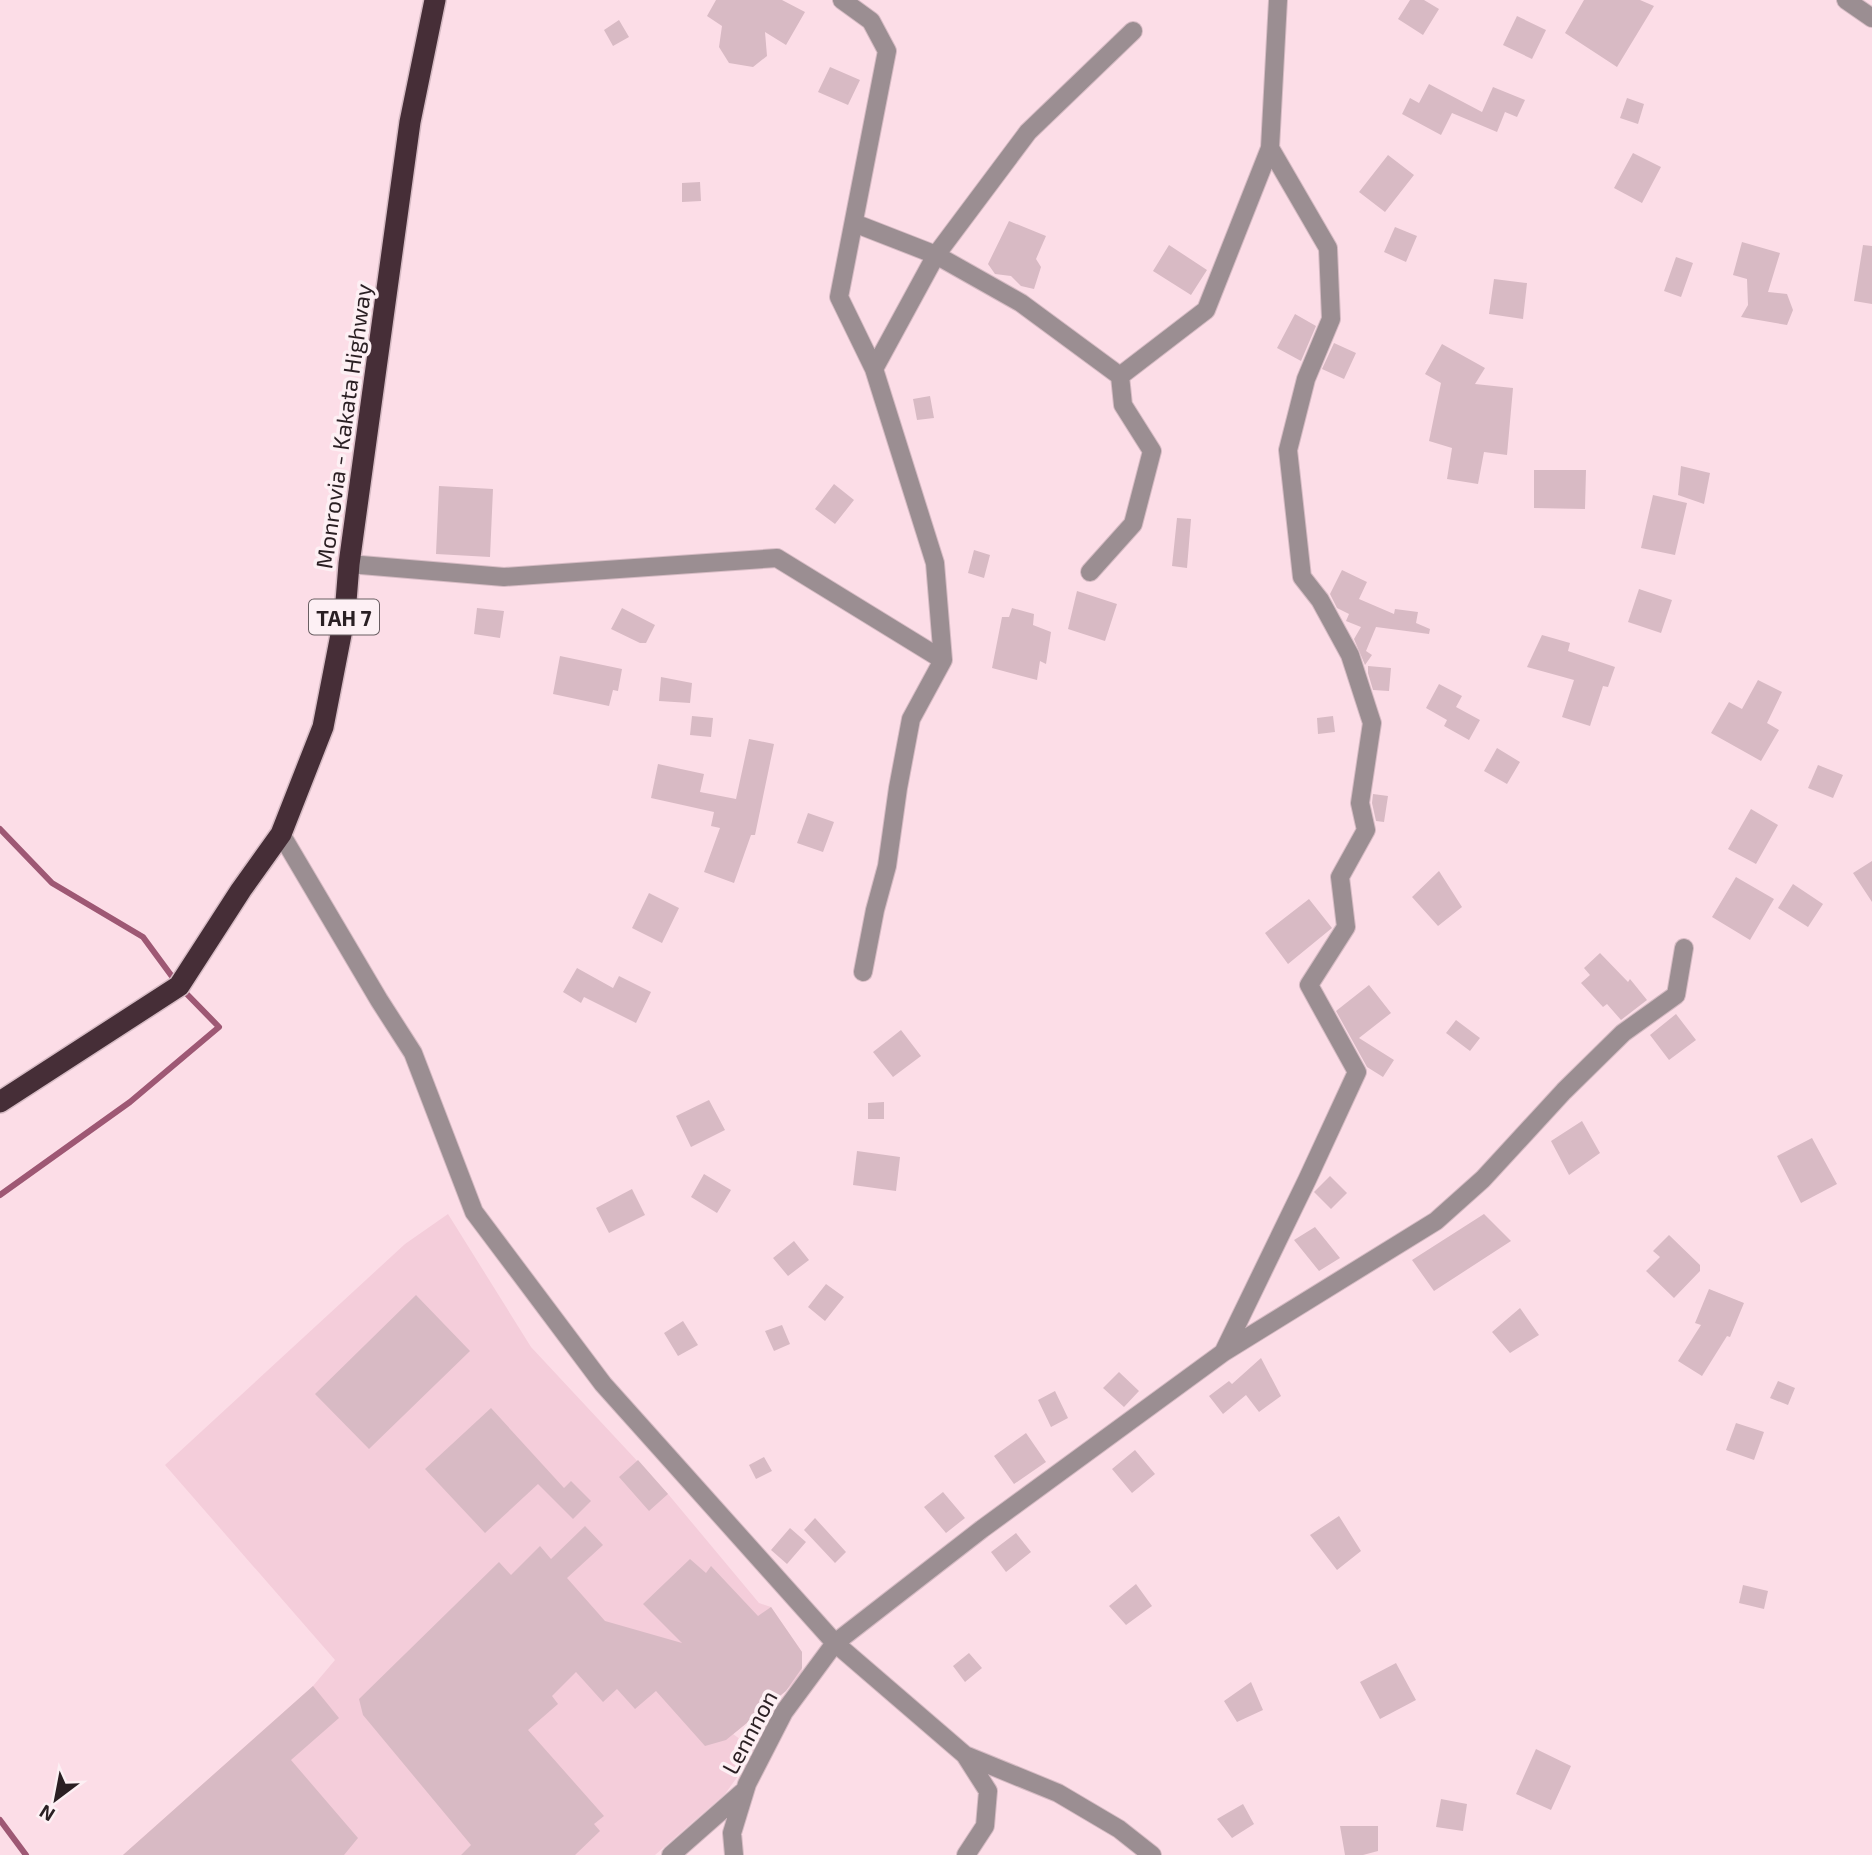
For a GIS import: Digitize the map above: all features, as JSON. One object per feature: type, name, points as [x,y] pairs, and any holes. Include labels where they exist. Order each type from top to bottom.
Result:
[{"type":"highway","name":"Monrovia - Kakata Highway","points":[[0,1102],[179,986],[241,890],[281,835],[323,727],[345,614],[349,564],[410,122],[435,0]]},
{"type":"street","points":[[842,0],[871,20],[887,51],[839,297],[874,369],[935,563],[943,660],[911,719],[887,866],[863,972]]},
{"type":"street","points":[[1120,376],[1206,310],[1270,148],[1278,0]]},
{"type":"street","points":[[1846,0],[1872,18]]},
{"type":"street","points":[[874,369],[936,255],[1028,132],[1133,31]]},
{"type":"street","points":[[1224,1352],[1357,1072],[1309,985],[1346,926],[1340,877],[1366,830],[1360,803],[1372,723],[1350,655],[1320,600],[1302,577],[1288,450],[1306,379],[1331,319],[1328,248],[1270,148]]},
{"type":"street","points":[[854,223],[936,255],[1021,303],[1120,376],[1123,405],[1152,451],[1133,524],[1090,572]]},
{"type":"street","points":[[349,564],[504,577],[777,558],[943,660]]},
{"type":"street","points":[[281,835],[413,1053],[474,1213],[603,1384],[835,1643],[965,1755],[988,1791],[985,1826],[966,1855]]},
{"type":"street","name":"Lennnon","points":[[734,1855],[732,1833],[745,1790],[784,1712],[835,1643],[982,1529],[1224,1352],[1436,1220],[1483,1179],[1623,1032],[1676,995],[1684,948]]},
{"type":"street","points":[[965,1755],[1058,1793],[1119,1829],[1152,1855]]},
{"type":"street","points":[[671,1855],[745,1790]]},
{"type":"shaded area","points":[[448,1214],[531,1347],[668,1494],[759,1603],[771,1607],[802,1652],[802,1677],[733,1734],[756,1751],[725,1794],[655,1855],[123,1855],[313,1686],[335,1660],[165,1465],[405,1244]]},
{"type":"building","points":[[716,0],[782,0],[805,12],[786,45],[765,32],[767,56],[753,67],[729,63],[719,47],[722,26],[707,16]]},
{"type":"building","points":[[1410,0],[1424,0],[1439,9],[1423,35],[1398,19]]},
{"type":"building","points":[[1584,0],[1640,0],[1654,6],[1617,67],[1565,33]]},
{"type":"building","points":[[1517,16],[1546,30],[1532,59],[1503,45]]},
{"type":"building","points":[[619,20],[629,37],[613,46],[604,30]]},
{"type":"building","points":[[830,67],[860,80],[848,105],[818,92]]},
{"type":"building","points":[[1429,84],[1482,112],[1493,87],[1525,100],[1517,117],[1505,112],[1497,132],[1452,113],[1441,135],[1402,114],[1410,98],[1419,103]]},
{"type":"building","points":[[1627,98],[1644,104],[1638,124],[1620,118]]},
{"type":"building","points":[[1633,153],[1661,167],[1642,203],[1614,188]]},
{"type":"building","points":[[1388,155],[1414,175],[1385,212],[1359,192]]},
{"type":"building","points":[[700,182],[701,201],[682,202],[682,183]]},
{"type":"building","points":[[1009,221],[1046,236],[1036,259],[1041,267],[1034,289],[1021,286],[1011,276],[995,274],[988,264]]},
{"type":"building","points":[[1395,227],[1417,236],[1406,262],[1384,252]]},
{"type":"building","points":[[1742,242],[1780,253],[1768,292],[1787,294],[1793,310],[1787,325],[1741,317],[1748,305],[1747,279],[1733,275]]},
{"type":"building","points":[[1169,245],[1207,270],[1191,295],[1153,271]]},
{"type":"building","points":[[1863,245],[1872,246],[1872,304],[1854,301]]},
{"type":"building","points":[[1676,257],[1693,263],[1681,297],[1664,291]]},
{"type":"building","points":[[1494,279],[1527,283],[1523,319],[1489,314]]},
{"type":"building","points":[[1295,314],[1316,326],[1301,361],[1277,348]]},
{"type":"building","points":[[1334,343],[1356,353],[1344,379],[1322,369]]},
{"type":"building","points":[[1442,344],[1485,368],[1475,384],[1513,388],[1507,455],[1484,452],[1478,484],[1447,479],[1452,448],[1429,441],[1441,383],[1425,374]]},
{"type":"building","points":[[930,396],[934,418],[917,420],[913,399]]},
{"type":"building","points":[[1681,466],[1710,473],[1704,504],[1678,495]]},
{"type":"building","points":[[1534,470],[1586,470],[1585,509],[1534,508]]},
{"type":"building","points":[[834,484],[854,500],[835,524],[815,509]]},
{"type":"building","points":[[439,486],[493,489],[490,557],[436,554]]},
{"type":"building","points":[[1653,495],[1687,503],[1675,555],[1641,548]]},
{"type":"building","points":[[1177,518],[1191,519],[1187,568],[1172,566]]},
{"type":"building","points":[[974,550],[990,555],[984,578],[968,573]]},
{"type":"building","points":[[1342,570],[1367,582],[1359,599],[1394,614],[1395,609],[1418,612],[1416,623],[1430,629],[1429,634],[1376,627],[1366,651],[1372,655],[1365,665],[1354,639],[1361,627],[1346,621],[1349,614],[1337,608],[1330,594]]},
{"type":"building","points":[[1639,589],[1672,600],[1661,633],[1628,622]]},
{"type":"building","points":[[1077,591],[1117,604],[1105,641],[1068,629]]},
{"type":"building","points":[[477,608],[504,611],[500,638],[474,634]]},
{"type":"building","points":[[622,608],[655,625],[646,643],[640,643],[611,629]]},
{"type":"building","points":[[1012,608],[1034,614],[1033,625],[1051,632],[1046,664],[1040,661],[1037,680],[992,668],[1002,617],[1009,617]]},
{"type":"building","points":[[1542,635],[1570,643],[1568,651],[1615,667],[1608,687],[1603,686],[1590,726],[1562,717],[1574,680],[1527,667]]},
{"type":"building","points":[[560,656],[622,669],[618,691],[613,690],[609,706],[553,694]]},
{"type":"building","points":[[1368,666],[1391,668],[1389,691],[1373,690]]},
{"type":"building","points":[[661,677],[692,683],[690,703],[659,701]]},
{"type":"building","points":[[1758,680],[1782,692],[1767,723],[1779,730],[1761,761],[1711,733],[1729,702],[1742,709]]},
{"type":"building","points":[[1439,684],[1462,696],[1456,707],[1480,720],[1469,740],[1444,726],[1447,720],[1426,708]]},
{"type":"building","points":[[692,716],[713,718],[711,737],[690,735]]},
{"type":"building","points":[[1333,716],[1335,732],[1318,734],[1317,718]]},
{"type":"building","points":[[749,739],[774,744],[755,835],[751,835],[734,883],[704,872],[720,828],[711,826],[714,812],[651,798],[658,764],[704,774],[700,792],[736,799]]},
{"type":"building","points":[[1497,748],[1520,762],[1507,784],[1484,771]]},
{"type":"building","points":[[1818,765],[1843,775],[1833,798],[1808,788]]},
{"type":"building","points":[[1373,794],[1388,796],[1384,822],[1376,821]]},
{"type":"building","points":[[1751,809],[1778,825],[1756,864],[1728,849]]},
{"type":"building","points":[[808,813],[834,822],[823,852],[797,843]]},
{"type":"building","points":[[1872,861],[1872,902],[1853,873]]},
{"type":"building","points":[[1439,871],[1462,907],[1438,926],[1412,897]]},
{"type":"building","points":[[1736,877],[1774,899],[1750,940],[1712,917]]},
{"type":"building","points":[[1793,884],[1823,904],[1808,927],[1778,908]]},
{"type":"building","points":[[649,893],[679,908],[662,943],[632,928]]},
{"type":"building","points":[[1309,899],[1332,928],[1288,964],[1265,933]]},
{"type":"building","points":[[1600,953],[1628,982],[1630,979],[1647,1000],[1621,1020],[1607,1004],[1603,1007],[1581,983],[1590,975],[1584,968]]},
{"type":"building","points":[[577,968],[613,988],[619,976],[651,992],[636,1023],[584,997],[581,1003],[563,992]]},
{"type":"building","points":[[1369,985],[1391,1013],[1359,1038],[1394,1060],[1383,1077],[1367,1067],[1336,1011]]},
{"type":"building","points":[[1676,1014],[1696,1040],[1669,1060],[1650,1035]]},
{"type":"building","points":[[1456,1020],[1480,1038],[1470,1051],[1446,1033]]},
{"type":"building","points":[[901,1030],[921,1056],[893,1077],[873,1052]]},
{"type":"building","points":[[709,1100],[725,1130],[691,1147],[676,1116]]},
{"type":"building","points":[[884,1102],[884,1119],[868,1119],[868,1103]]},
{"type":"building","points":[[1582,1121],[1600,1153],[1569,1175],[1551,1141]]},
{"type":"building","points":[[1812,1138],[1837,1184],[1801,1203],[1777,1156]]},
{"type":"building","points":[[857,1151],[900,1157],[896,1191],[853,1185]]},
{"type":"building","points":[[704,1174],[731,1190],[717,1213],[691,1197]]},
{"type":"building","points":[[1330,1176],[1347,1193],[1331,1209],[1314,1192]]},
{"type":"building","points":[[632,1189],[645,1215],[609,1233],[596,1208]]},
{"type":"building","points":[[1484,1214],[1511,1241],[1434,1291],[1412,1260]]},
{"type":"building","points":[[1315,1227],[1340,1258],[1319,1271],[1294,1240]]},
{"type":"building","points":[[1669,1235],[1700,1265],[1700,1271],[1674,1298],[1646,1271],[1660,1257],[1653,1251]]},
{"type":"building","points":[[794,1241],[809,1260],[788,1276],[773,1258]]},
{"type":"building","points":[[826,1284],[844,1297],[825,1321],[808,1307]]},
{"type":"building","points":[[1709,1289],[1744,1303],[1730,1337],[1727,1336],[1702,1376],[1678,1361],[1701,1325],[1695,1323]]},
{"type":"building","points":[[416,1295],[470,1351],[369,1449],[315,1394]]},
{"type":"building","points":[[1520,1308],[1539,1335],[1510,1353],[1492,1332]]},
{"type":"building","points":[[683,1321],[698,1345],[678,1356],[664,1333]]},
{"type":"building","points":[[782,1325],[790,1344],[774,1351],[765,1331]]},
{"type":"building","points":[[1261,1358],[1281,1396],[1259,1412],[1246,1395],[1223,1414],[1209,1396],[1229,1381],[1232,1384]]},
{"type":"building","points":[[1119,1372],[1139,1391],[1124,1407],[1103,1388]]},
{"type":"building","points":[[1778,1381],[1795,1388],[1788,1405],[1770,1398]]},
{"type":"building","points":[[1055,1391],[1068,1418],[1051,1427],[1038,1400]]},
{"type":"building","points":[[491,1408],[564,1488],[571,1481],[591,1501],[573,1519],[538,1484],[485,1533],[425,1469]]},
{"type":"building","points":[[1736,1423],[1764,1432],[1754,1460],[1726,1450]]},
{"type":"building","points":[[1026,1433],[1046,1462],[1014,1484],[994,1456]]},
{"type":"building","points":[[1135,1450],[1155,1474],[1132,1493],[1112,1469]]},
{"type":"building","points":[[764,1457],[772,1471],[756,1479],[749,1465]]},
{"type":"building","points":[[638,1460],[668,1494],[649,1511],[619,1477]]},
{"type":"building","points":[[943,1492],[965,1518],[946,1533],[924,1507]]},
{"type":"building","points":[[1339,1516],[1361,1551],[1337,1570],[1310,1535]]},
{"type":"building","points":[[815,1518],[846,1552],[835,1563],[804,1530]]},
{"type":"building","points":[[585,1526],[603,1545],[567,1578],[605,1621],[682,1643],[643,1604],[690,1559],[706,1573],[711,1566],[758,1616],[771,1607],[802,1652],[802,1668],[786,1691],[726,1740],[705,1746],[656,1691],[635,1709],[617,1689],[603,1702],[576,1672],[552,1696],[558,1704],[528,1730],[604,1816],[594,1824],[600,1831],[575,1855],[461,1855],[471,1845],[363,1715],[359,1699],[499,1562],[511,1575],[540,1546],[551,1559]]},
{"type":"building","points":[[790,1528],[806,1542],[787,1564],[771,1550]]},
{"type":"building","points":[[1016,1533],[1031,1552],[1006,1572],[991,1552]]},
{"type":"building","points":[[1136,1584],[1152,1606],[1126,1625],[1109,1606]]},
{"type":"building","points":[[1743,1585],[1768,1591],[1764,1609],[1739,1603]]},
{"type":"building","points":[[969,1653],[982,1668],[965,1682],[953,1666]]},
{"type":"building","points":[[1396,1663],[1416,1700],[1380,1719],[1360,1682]]},
{"type":"building","points":[[1251,1682],[1263,1710],[1237,1722],[1224,1701]]},
{"type":"building","points":[[313,1686],[339,1718],[291,1760],[358,1838],[344,1855],[123,1855]]},
{"type":"building","points":[[1536,1749],[1571,1766],[1551,1810],[1516,1794]]},
{"type":"building","points":[[1441,1799],[1467,1804],[1463,1831],[1436,1827]]},
{"type":"building","points":[[1243,1804],[1254,1824],[1232,1838],[1217,1819]]},
{"type":"building","points":[[1340,1826],[1378,1826],[1378,1851],[1363,1855],[1345,1855]]},
{"type":"waterway","points":[[0,829],[52,883],[143,937],[179,986],[219,1027],[130,1102],[0,1195]]},
{"type":"waterway","points":[[0,1820],[26,1855]]}]
